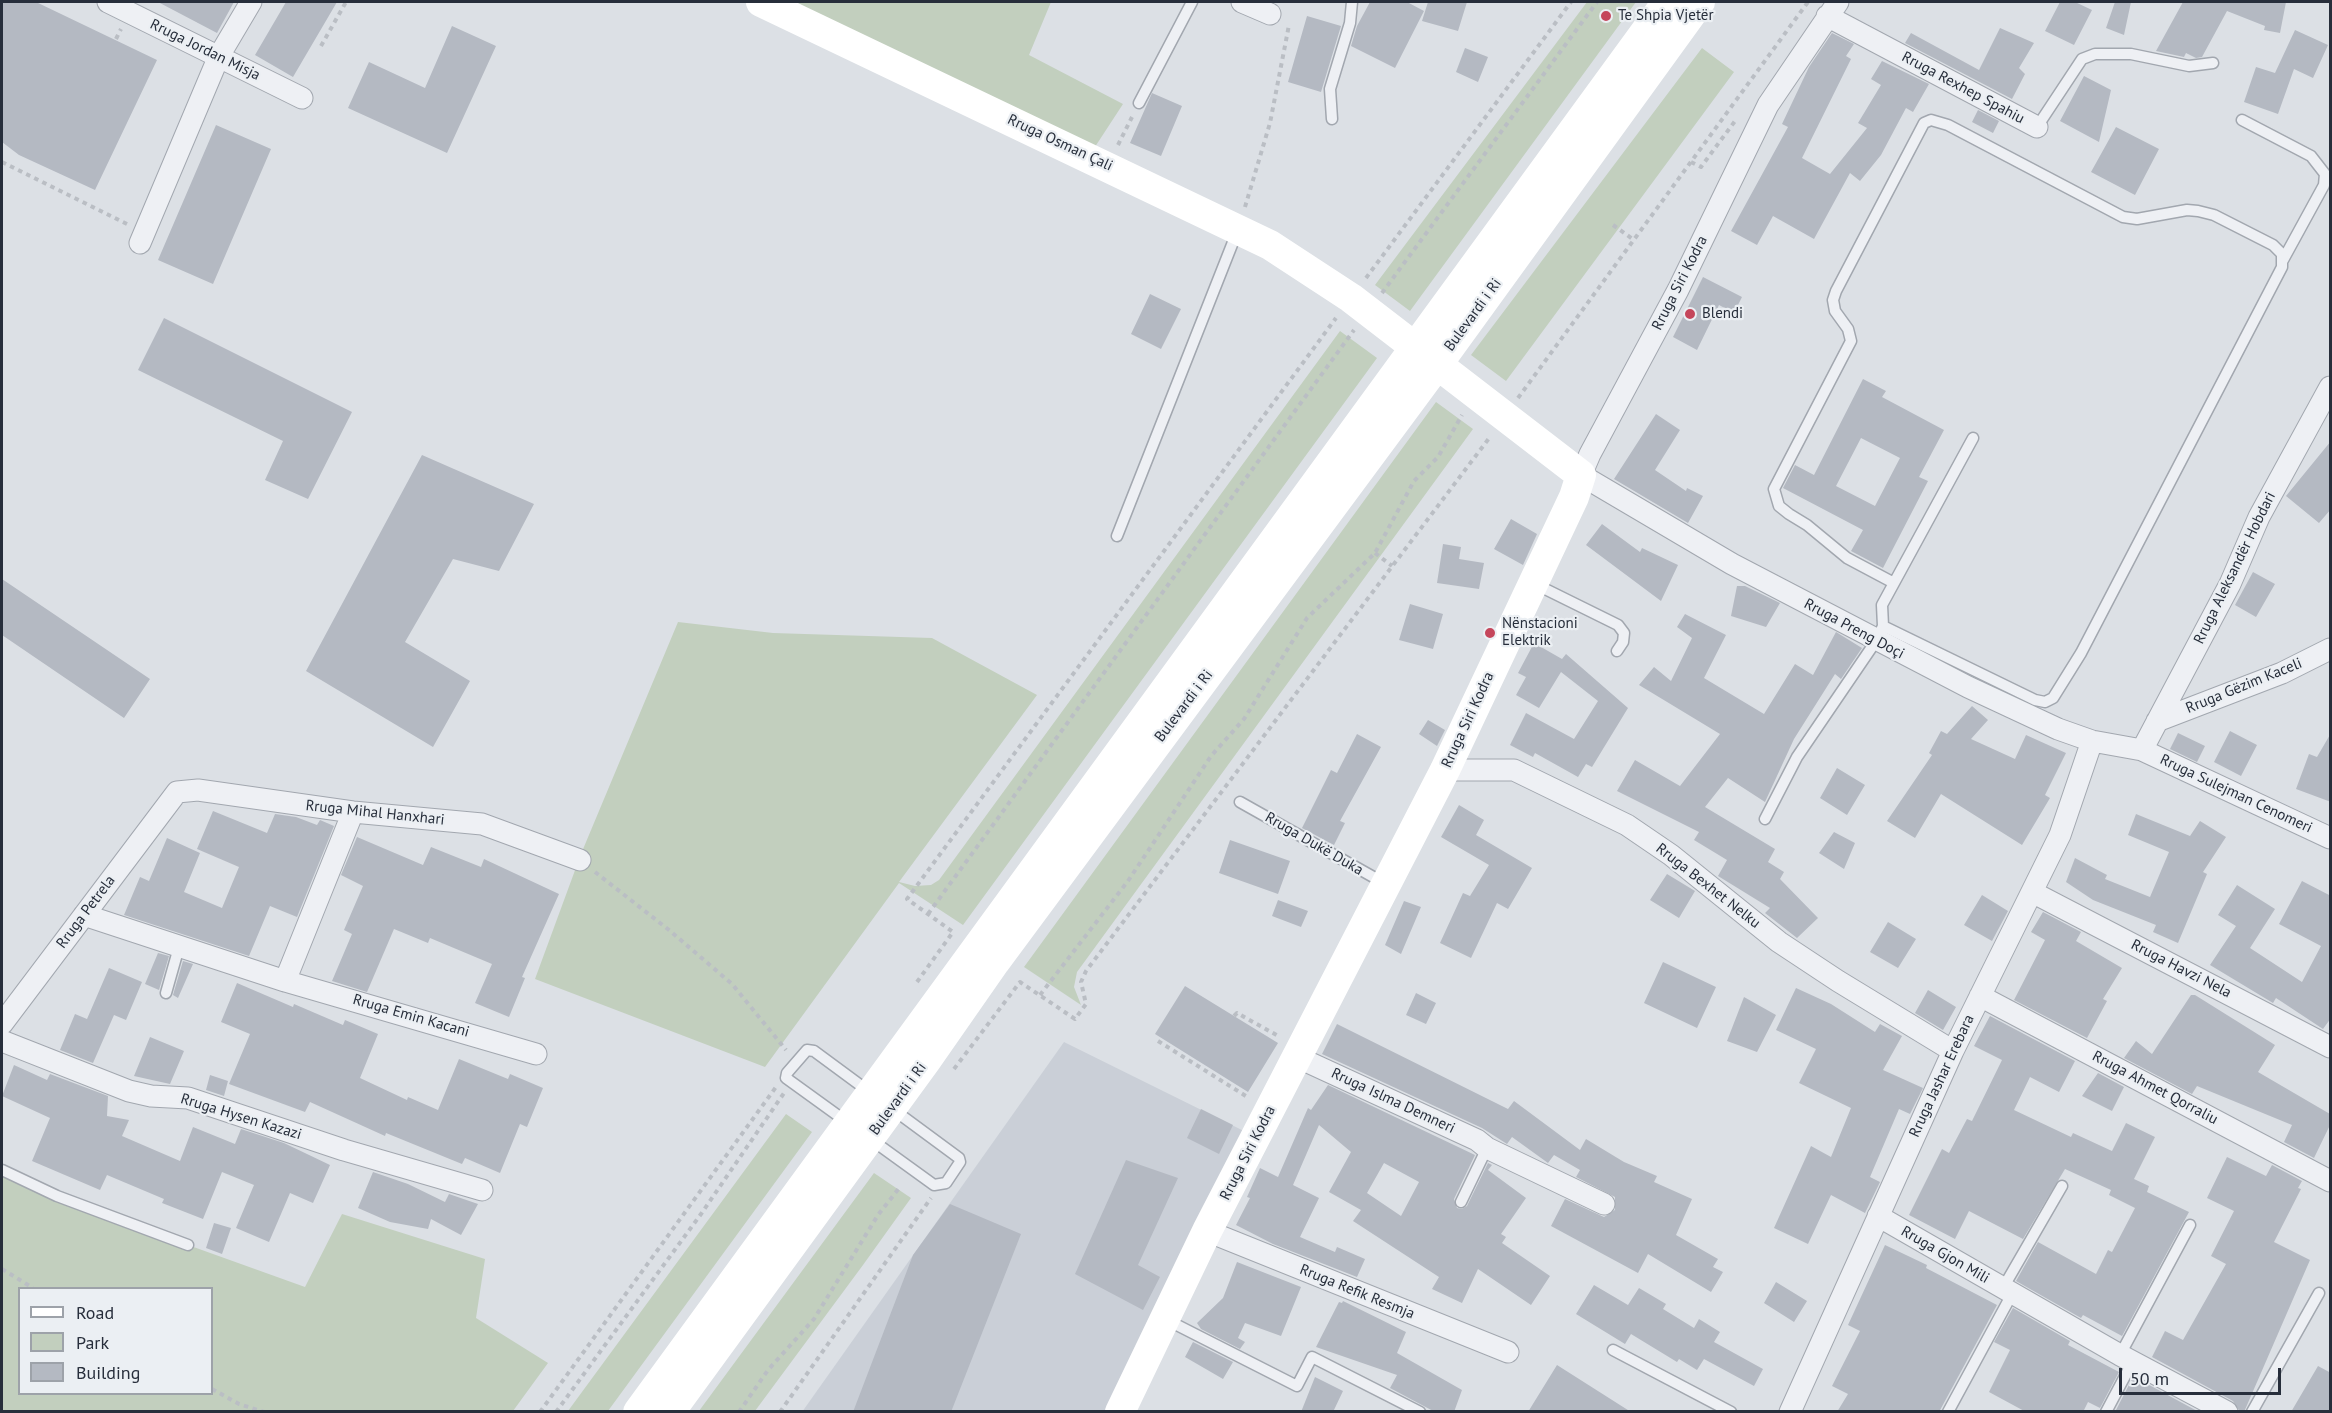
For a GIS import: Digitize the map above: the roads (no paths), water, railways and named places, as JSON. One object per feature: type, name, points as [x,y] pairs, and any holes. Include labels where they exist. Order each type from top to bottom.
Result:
[{"type":"main road","name":"Rruga Osman Çali","points":[[761,2],[1238,228],[1291,258],[1426,356],[1581,476]]},
{"type":"main road","name":"Bulevardi i Ri","points":[[1426,356],[1667,2]]},
{"type":"main road","name":"Bulevardi i Ri","points":[[638,1412],[881,1101],[1426,356],[1700,2]]},
{"type":"main road","name":"Rruga Siri Kodra","points":[[1120,1412],[1207,1232],[1445,770],[1532,583],[1575,497],[1581,476]]},
{"type":"main road","name":"Bulevardi i Ri","points":[[670,1412],[859,1130]]},
{"type":"street","name":"Rruga Jordan Misja","points":[[108,2],[302,98]]},
{"type":"street","points":[[140,243],[219,56],[250,2]]},
{"type":"street","points":[[1242,2],[1270,14]]},
{"type":"street","name":"Rruga Rexhep Spahiu","points":[[1833,9],[2037,127]]},
{"type":"street","name":"Rruga Siri Kodra","points":[[1581,476],[1590,454],[1678,290],[1768,105],[1833,9]]},
{"type":"street","name":"Rruga Aleksandër Hobdari","points":[[2142,750],[2230,584],[2259,517],[2331,387]]},
{"type":"street","name":"Rruga Preng Doçi","points":[[1581,476],[1661,524],[1880,633],[2027,716],[2092,741],[2142,750]]},
{"type":"street","name":"Rruga Gëzim Kaceli","points":[[2157,721],[2282,672],[2331,650]]},
{"type":"street","name":"Rruga Jashar Erebara","points":[[1790,1412],[1953,1051],[2060,835],[2092,741]]},
{"type":"street","name":"Rruga Sulejman Cenomeri","points":[[2142,750],[2331,838]]},
{"type":"street","name":"Rruga Bexhet Nelku","points":[[1445,770],[1514,770],[1627,825],[1671,855],[1779,942],[1953,1051]]},
{"type":"street","name":"Rruga Mihal Hanxhari","points":[[169,800],[177,792],[198,790],[353,812],[482,824],[580,860]]},
{"type":"street","name":"Rruga Petrela","points":[[2,1024],[169,800]]},
{"type":"street","points":[[285,981],[353,812]]},
{"type":"street","name":"Rruga Havzi Nela","points":[[2032,892],[2331,1047]]},
{"type":"street","name":"Rruga Emin Kacani","points":[[84,915],[285,981],[536,1054]]},
{"type":"street","name":"Rruga Ahmet Qorraliu","points":[[1980,996],[2331,1181]]},
{"type":"street","name":"Rruga Hysen Kazazi","points":[[2,1041],[129,1091],[151,1096],[188,1098],[344,1150],[482,1190]]},
{"type":"street","name":"Rruga Islma Demneri","points":[[1299,1052],[1477,1140],[1487,1148],[1604,1204]]},
{"type":"street","name":"Rruga Gjon Mili","points":[[1878,1216],[2127,1358],[2227,1412]]},
{"type":"street","name":"Rruga Refik Resmja","points":[[1207,1232],[1508,1352]]},
{"type":"lane","points":[[1139,103],[1192,2]]},
{"type":"lane","points":[[1332,119],[1330,90],[1350,23],[1352,2]]},
{"type":"lane","name":"Rruga Rexhep Spahiu","points":[[2037,127],[2082,59],[2095,54],[2131,54],[2189,66],[2212,63]]},
{"type":"lane","points":[[1894,583],[1847,558],[1807,525],[1789,514],[1779,506],[1774,489],[1851,341],[1848,329],[1835,311],[1833,300],[1836,291],[1924,123],[1931,120],[1948,125],[2123,217],[2154,218],[2187,210],[2214,215],[2273,245],[2282,254],[2283,260]]},
{"type":"lane","points":[[1880,633],[2035,700],[2045,702],[2053,698],[2081,653],[2283,260],[2324,185],[2325,174],[2311,156],[2242,120]]},
{"type":"lane","points":[[1117,536],[1238,228]]},
{"type":"lane","points":[[1765,819],[1797,757],[1880,633],[1882,605],[1973,438]]},
{"type":"lane","points":[[1532,583],[1618,625],[1624,633],[1623,642],[1617,651]]},
{"type":"lane","name":"Rruga Dukë Duka","points":[[1240,802],[1387,885]]},
{"type":"lane","points":[[166,993],[179,947]]},
{"type":"lane","points":[[807,1050],[814,1051],[881,1101],[959,1158],[960,1162],[946,1183],[934,1185],[789,1077],[796,1061],[807,1050]]},
{"type":"lane","points":[[1461,1202],[1487,1148]]},
{"type":"lane","points":[[2,1170],[57,1196],[188,1245]]},
{"type":"lane","points":[[1948,1412],[2062,1186]]},
{"type":"lane","points":[[2106,1412],[2127,1358],[2190,1225]]},
{"type":"lane","points":[[2252,1412],[2319,1293]]},
{"type":"lane","points":[[1164,1319],[1297,1386],[1312,1357],[1420,1412]]},
{"type":"lane","points":[[1613,1350],[1731,1412]]},
{"type":"place","name":"Te Shpia Vjetër","points":[[1606,16]]},
{"type":"place","name":"Blendi","points":[[1690,314]]},
{"type":"place","name":"Nënstacioni Elektrik","points":[[1490,633]]}]
